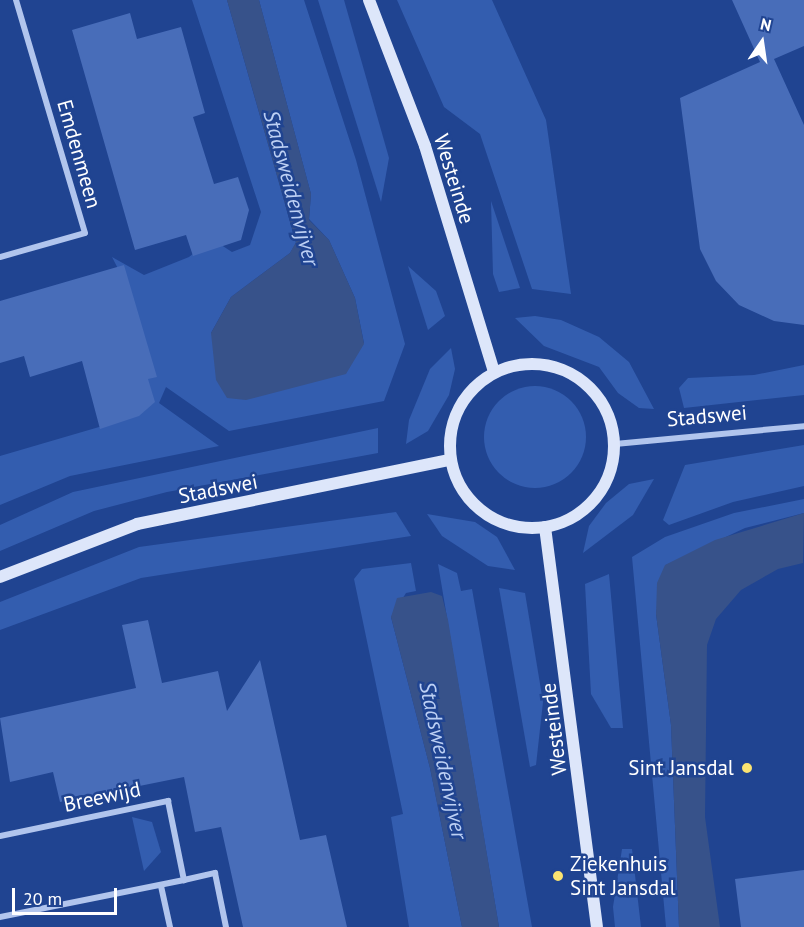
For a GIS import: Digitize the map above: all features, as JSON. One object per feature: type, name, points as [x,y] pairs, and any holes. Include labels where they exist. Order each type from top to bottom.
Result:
[{"type":"street","name":"Emdenmeen","points":[[0,257],[85,233],[16,0]]},
{"type":"street","name":"Westeinde","points":[[369,0],[425,146],[494,372]]},
{"type":"street","points":[[529,364],[564,369],[600,399],[615,444],[610,473],[595,499],[573,517],[545,527],[495,520],[474,505],[450,460],[450,434],[458,409],[494,372],[529,364]]},
{"type":"street","name":"Stadswei","points":[[615,444],[804,426]]},
{"type":"street","name":"Stadswei","points":[[0,577],[137,524],[450,460]]},
{"type":"street","name":"Westeinde","points":[[545,527],[597,927]]},
{"type":"street","name":"Breewijd","points":[[0,836],[168,801],[184,880]]},
{"type":"street","points":[[0,917],[215,873],[226,927]]},
{"type":"street","points":[[161,885],[170,927]]},
{"type":"shaded area","points":[[192,0],[227,0],[296,243],[290,253],[231,297],[211,333],[364,343],[355,298],[329,240],[309,219],[311,194],[259,0],[304,0],[356,160],[405,344],[384,401],[229,431],[166,387],[159,403],[219,446],[70,476],[0,505],[0,456],[123,420],[133,298],[112,257],[144,275],[189,257],[212,239],[232,252],[250,245],[261,212]]},
{"type":"shaded area","points":[[318,0],[344,0],[389,158],[381,202]]},
{"type":"shaded area","points":[[397,0],[492,0],[546,120],[571,294],[532,289],[480,134],[444,107]]},
{"type":"shaded area","points":[[491,201],[520,288],[499,292],[493,274]]},
{"type":"shaded area","points":[[408,266],[436,291],[445,316],[428,330]]},
{"type":"shaded area","points":[[535,316],[561,320],[599,337],[629,362],[654,409],[639,408],[618,393],[599,367],[544,346],[515,318]]},
{"type":"shaded area","points":[[451,348],[455,369],[449,395],[428,431],[406,444],[409,420],[430,369]]},
{"type":"shaded area","points":[[804,365],[804,395],[684,408],[679,388],[688,378],[754,375]]},
{"type":"shaded area","points":[[535,386],[555,390],[571,401],[582,417],[586,437],[582,457],[571,473],[555,484],[535,488],[515,484],[499,473],[488,457],[484,437],[488,417],[499,401],[515,390]]},
{"type":"shaded area","points":[[378,428],[378,453],[167,492],[94,511],[0,551],[0,525],[73,492]]},
{"type":"shaded area","points":[[804,445],[804,486],[733,502],[669,525],[663,520],[685,465]]},
{"type":"shaded area","points":[[654,479],[633,515],[583,553],[589,526],[606,503],[629,484]]},
{"type":"shaded area","points":[[804,499],[804,513],[745,528],[666,565],[656,614],[671,725],[679,927],[666,927],[632,557],[665,537],[734,513]]},
{"type":"shaded area","points":[[396,512],[411,536],[141,578],[0,630],[0,602],[139,547]]},
{"type":"shaded area","points":[[427,514],[475,522],[497,537],[515,570],[488,566],[442,536]]},
{"type":"shaded area","points":[[411,563],[416,591],[406,593],[391,617],[430,768],[462,927],[409,927],[391,817],[403,814],[354,579],[362,569]]},
{"type":"shaded area","points":[[438,564],[457,573],[461,591],[472,589],[532,927],[499,927]]},
{"type":"shaded area","points":[[609,574],[623,728],[611,728],[591,694],[585,584]]},
{"type":"shaded area","points":[[499,588],[525,593],[543,702],[536,765],[530,767]]},
{"type":"shaded area","points":[[132,817],[152,822],[161,852],[144,871]]},
{"type":"shaded area","points":[[622,849],[632,849],[641,927],[615,927],[613,907]]},
{"type":"water","name":"Stadsweidenvijver","points":[[227,0],[259,0],[311,194],[309,220],[329,240],[355,298],[364,344],[346,374],[246,400],[227,398],[216,380],[211,333],[231,297],[290,253],[296,242]]},
{"type":"water","points":[[804,513],[803,563],[778,569],[741,590],[716,619],[707,645],[705,817],[720,927],[679,927],[671,725],[656,614],[657,583],[665,565],[715,540]]},
{"type":"water","name":"Stadsweidenvijver","points":[[431,592],[442,596],[448,620],[499,927],[462,927],[430,768],[391,617],[397,598]]},
{"type":"building","points":[[732,0],[804,0],[804,46],[774,59],[804,125],[804,325],[774,321],[739,305],[716,281],[700,249],[680,98],[760,62]]},
{"type":"building","points":[[130,13],[137,39],[181,27],[205,113],[193,117],[214,184],[238,177],[249,210],[241,240],[193,256],[186,235],[135,250],[72,30]]},
{"type":"building","points":[[124,265],[157,377],[148,379],[155,402],[139,416],[100,429],[82,361],[30,377],[24,356],[0,363],[0,301]]},
{"type":"building","points":[[148,620],[162,683],[218,671],[227,711],[260,660],[300,840],[326,835],[347,927],[243,927],[221,827],[195,832],[184,777],[60,802],[53,772],[10,782],[0,718],[136,688],[122,625]]},
{"type":"building","points":[[804,870],[804,927],[741,927],[735,879]]},
{"type":"place","name":"Sint Jansdal","points":[[747,768]]},
{"type":"place","name":"Ziekenhuis Sint Jansdal","points":[[558,876]]}]
